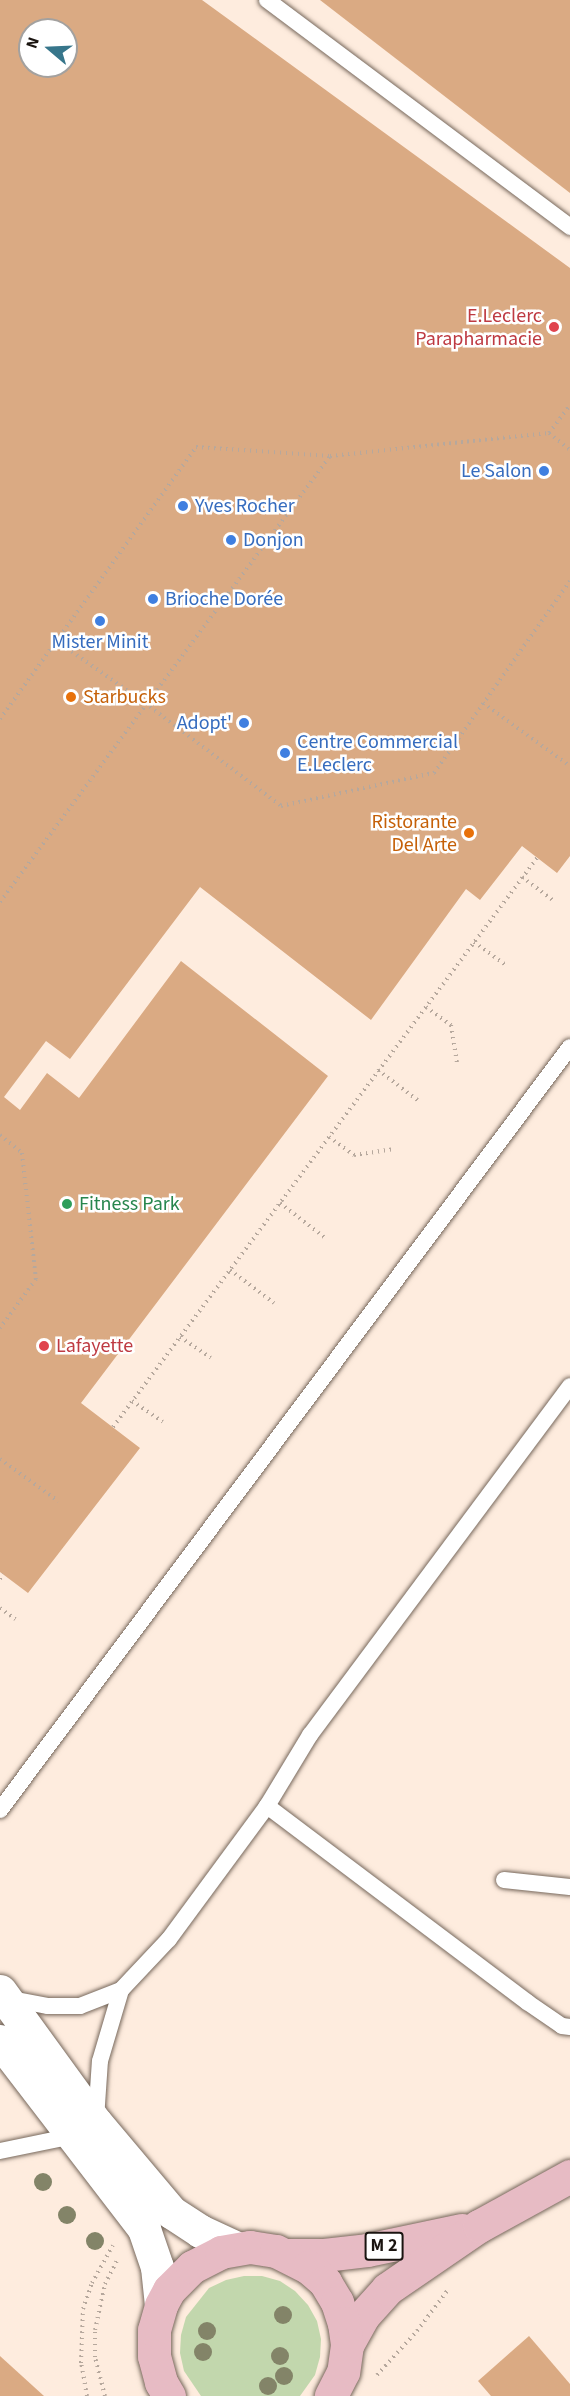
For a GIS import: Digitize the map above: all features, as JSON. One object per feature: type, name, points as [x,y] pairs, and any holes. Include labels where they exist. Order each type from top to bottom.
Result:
[{"type":"main road","name":"M 2","points":[[346,2345],[363,2316],[387,2289],[478,2226],[570,2176]]},
{"type":"main road","name":"M 2","points":[[288,2255],[324,2255],[367,2250],[478,2226]]},
{"type":"main road","points":[[167,2395],[156,2369],[153,2343],[162,2305],[169,2290],[192,2267],[221,2252],[237,2248],[263,2248],[288,2255],[308,2267],[325,2282],[340,2312],[346,2345],[343,2372],[331,2396]]},
{"type":"street","points":[[3,1994],[144,2229],[157,2267],[162,2305]]},
{"type":"street","points":[[0,2042],[171,2212],[200,2231],[237,2248]]},
{"type":"lane","points":[[267,0],[570,227]]},
{"type":"lane","points":[[0,1810],[570,1047]]},
{"type":"lane","points":[[3,1994],[48,2006],[80,2006],[121,1990],[169,1939],[267,1806],[310,1735],[570,1386]]},
{"type":"lane","points":[[267,1806],[562,2026],[570,2027]]},
{"type":"lane","points":[[504,1880],[570,1887]]},
{"type":"lane","points":[[0,2151],[85,2129],[100,2061],[121,1990]]},
{"type":"path","points":[[549,433],[570,405]]},
{"type":"path","points":[[0,719],[196,447],[330,456],[549,433],[570,450]]},
{"type":"path","points":[[0,902],[145,703],[330,456]]},
{"type":"path","points":[[57,641],[145,703],[281,806],[434,773],[570,581]]},
{"type":"path","points":[[483,703],[570,766]]},
{"type":"path","points":[[113,1428],[537,858]]},
{"type":"path","points":[[522,877],[553,900]]},
{"type":"path","points":[[474,942],[506,965]]},
{"type":"path","points":[[426,1007],[451,1025],[457,1064]]},
{"type":"path","points":[[378,1070],[420,1102]]},
{"type":"path","points":[[0,1135],[22,1153],[36,1279],[0,1329]]},
{"type":"path","points":[[329,1137],[354,1155],[395,1149]]},
{"type":"path","points":[[280,1203],[324,1237]]},
{"type":"path","points":[[230,1270],[274,1303]]},
{"type":"path","points":[[180,1337],[211,1358]]},
{"type":"path","points":[[132,1401],[163,1422]]},
{"type":"path","points":[[0,1459],[58,1501]]},
{"type":"path","points":[[0,1608],[15,1619]]},
{"type":"path","points":[[87,2396],[81,2363],[80,2336],[83,2309],[104,2258],[120,2235],[144,2229]]},
{"type":"path","points":[[373,2380],[435,2308],[451,2284]]},
{"type":"green space","points":[[244,2276],[262,2276],[280,2281],[295,2291],[308,2305],[317,2321],[321,2339],[320,2357],[315,2375],[300,2396],[201,2396],[184,2371],[180,2353],[181,2335],[186,2317],[209,2288],[226,2280]]},
{"type":"building","name":"Centre Commercial E.Leclerc","points":[[0,0],[202,0],[570,268],[570,856],[557,873],[522,846],[480,900],[466,889],[371,1020],[200,887],[70,1059],[46,1041],[4,1097],[20,1110],[47,1073],[79,1098],[181,961],[328,1076],[81,1403],[140,1448],[28,1593],[0,1572]]},
{"type":"building","points":[[320,0],[570,0],[570,193]]},
{"type":"building","points":[[529,2336],[570,2384],[570,2396],[491,2396],[478,2381]]},
{"type":"building","points":[[0,2356],[44,2396],[0,2396]]},
{"type":"place","name":"E.Leclerc Parapharmacie","points":[[554,327]]},
{"type":"place","name":"Le Salon","points":[[544,471]]},
{"type":"place","name":"Yves Rocher","points":[[183,506]]},
{"type":"place","name":"Donjon","points":[[231,540]]},
{"type":"place","name":"Brioche Dorée","points":[[153,599]]},
{"type":"place","name":"Mister Minit","points":[[100,621]]},
{"type":"place","name":"Starbucks","points":[[71,697]]},
{"type":"place","name":"Adopt'","points":[[244,723]]},
{"type":"place","name":"Centre Commercial E.Leclerc","points":[[285,753]]},
{"type":"place","name":"Ristorante Del Arte","points":[[469,833]]},
{"type":"place","name":"Fitness Park","points":[[67,1204]]},
{"type":"place","name":"Lafayette","points":[[44,1346]]}]
